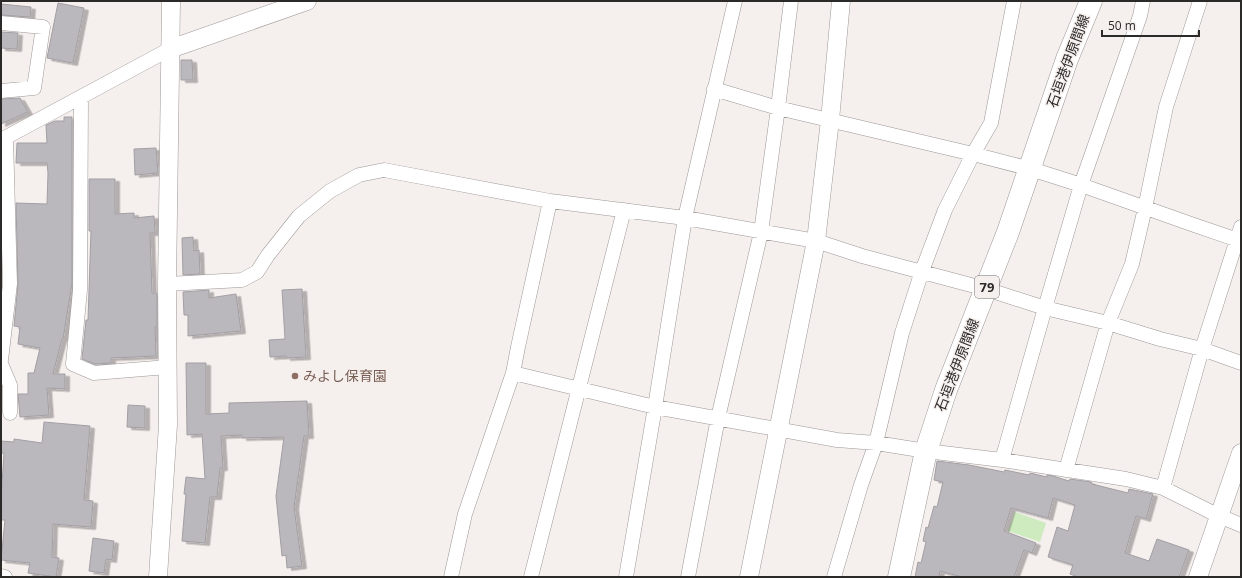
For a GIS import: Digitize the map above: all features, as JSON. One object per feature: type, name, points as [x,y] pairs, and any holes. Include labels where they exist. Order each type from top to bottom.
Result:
[{"type":"main road","name":"石垣港伊原間線","points":[[899,577],[926,452],[946,390],[1031,169],[1067,59],[1091,1]]},
{"type":"street","points":[[158,577],[168,425],[167,284],[171,1]]},
{"type":"street","points":[[1,360],[10,284],[4,139],[170,49],[307,1]]},
{"type":"street","points":[[626,577],[685,218],[735,1]]},
{"type":"street","points":[[688,577],[718,418],[761,232],[791,1]]},
{"type":"street","points":[[749,577],[816,241],[830,120],[841,1]]},
{"type":"street","points":[[834,577],[861,485],[876,443],[902,334],[922,271],[945,210],[973,154],[991,123],[1014,1]]},
{"type":"street","points":[[1002,460],[1082,185],[1140,16],[1143,1]]},
{"type":"street","points":[[1066,470],[1108,323],[1132,264],[1146,208],[1166,107],[1200,1]]},
{"type":"street","points":[[1,23],[43,27],[34,88],[1,91]]},
{"type":"street","points":[[714,89],[778,108],[1031,169],[1082,185],[1146,208],[1240,236],[1202,349],[1163,488]]},
{"type":"street","points":[[81,98],[80,290],[73,364],[94,372],[168,367]]},
{"type":"street","points":[[167,284],[242,280],[257,272],[268,255],[299,216],[330,191],[360,175],[384,170],[550,201],[685,218],[816,241],[862,256],[986,289],[1045,308],[1108,323],[1160,340],[1202,349],[1241,363]]},
{"type":"street","points":[[452,577],[465,514],[513,373],[550,201]]},
{"type":"street","points":[[531,577],[580,389],[624,210]]},
{"type":"street","points":[[1,364],[10,384],[10,413]]},
{"type":"street","points":[[513,373],[655,407],[837,440],[876,443],[926,452],[1002,460],[1126,479],[1163,488],[1219,516],[1241,525]]},
{"type":"street","points":[[1198,577],[1241,453]]},
{"type":"street","points":[[1,576],[5,577]]},
{"type":"green space","points":[[1015,512],[1046,523],[1040,542],[1008,531]]},
{"type":"building","points":[[58,3],[84,8],[73,63],[47,58]]},
{"type":"building","points":[[1,4],[31,7],[30,17],[1,15]]},
{"type":"building","points":[[1,32],[18,33],[17,49],[1,48]]},
{"type":"building","points":[[181,60],[192,60],[193,80],[181,80]]},
{"type":"building","points":[[20,98],[28,112],[1,124],[1,99]]},
{"type":"building","points":[[64,117],[72,117],[72,283],[63,339],[53,374],[65,374],[65,389],[47,388],[49,415],[20,417],[18,394],[28,394],[28,373],[34,373],[40,348],[18,344],[20,327],[14,326],[18,284],[16,203],[47,204],[48,173],[47,163],[16,163],[17,143],[47,143],[46,125],[55,121],[64,121]]},
{"type":"building","points":[[156,148],[158,173],[135,175],[134,149]]},
{"type":"building","points":[[89,179],[115,179],[115,214],[134,213],[134,218],[154,216],[155,233],[150,233],[152,293],[157,293],[157,327],[155,327],[156,356],[111,358],[111,363],[95,364],[82,359],[86,320],[88,320],[91,231],[89,231]]},
{"type":"building","points":[[193,237],[194,251],[199,250],[200,274],[183,275],[182,238]]},
{"type":"building","points":[[302,289],[306,357],[270,357],[269,340],[285,339],[282,290]]},
{"type":"building","points":[[209,290],[209,298],[236,294],[241,331],[188,336],[188,315],[184,315],[183,292]]},
{"type":"building","points":[[186,363],[206,363],[206,414],[229,413],[229,403],[307,401],[309,436],[304,436],[294,507],[302,566],[287,568],[286,555],[282,556],[276,496],[284,437],[242,438],[242,435],[221,436],[223,468],[220,468],[217,497],[210,497],[205,543],[182,541],[186,477],[205,479],[202,434],[187,435]]},
{"type":"building","points":[[128,405],[145,406],[145,428],[127,427]]},
{"type":"building","points":[[44,422],[90,426],[84,500],[93,501],[91,527],[53,524],[52,557],[59,558],[56,577],[28,573],[30,563],[1,560],[5,520],[1,520],[4,453],[1,453],[1,441],[14,442],[14,439],[42,443]]},
{"type":"building","points":[[937,461],[969,465],[1004,472],[1005,470],[1029,475],[1030,473],[1047,477],[1047,475],[1069,481],[1070,479],[1091,482],[1092,484],[1128,493],[1129,489],[1153,494],[1146,519],[1136,516],[1125,553],[1149,561],[1157,539],[1189,550],[1179,577],[1078,577],[1070,574],[1073,565],[1048,557],[1057,527],[1068,531],[1075,505],[1053,498],[1048,518],[1011,508],[1004,531],[1036,543],[1032,553],[1024,550],[1014,577],[962,577],[940,571],[939,577],[915,577],[918,562],[921,563],[926,542],[923,541],[926,527],[928,528],[934,506],[937,507],[943,482],[934,480]]},
{"type":"building","points":[[93,538],[114,541],[112,560],[106,559],[104,573],[89,571]]},
{"type":"place","name":"みよし保育園","points":[[295,376]]}]
